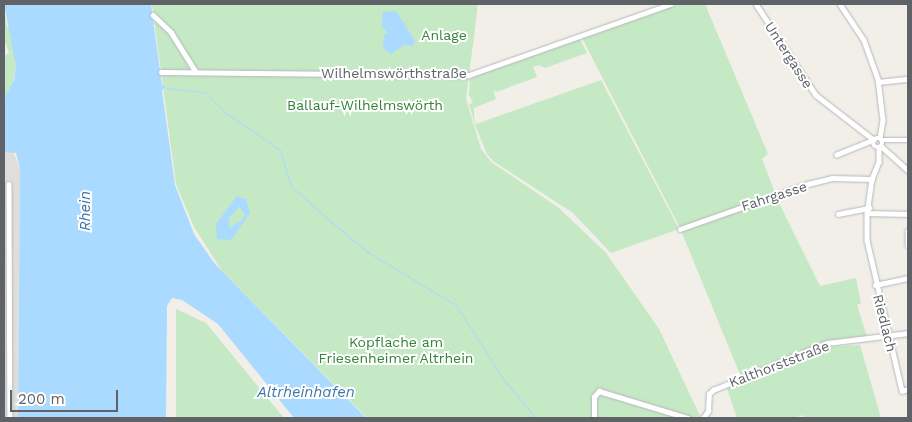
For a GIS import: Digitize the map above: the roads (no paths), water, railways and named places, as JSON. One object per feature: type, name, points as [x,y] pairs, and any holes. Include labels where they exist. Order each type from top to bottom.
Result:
[{"type":"street","name":"Wilhelmswörthstraße","points":[[161,72],[469,75],[671,4]]},
{"type":"street","name":"Untergasse","points":[[756,4],[816,95],[874,140]]},
{"type":"street","name":"Riedlach","points":[[840,4],[864,40],[878,82],[883,120],[879,162],[872,179],[867,240],[875,285],[902,391],[908,389]]},
{"type":"street","points":[[153,15],[171,32],[196,72]]},
{"type":"street","points":[[878,82],[908,79]]},
{"type":"street","points":[[874,140],[874,145],[880,147],[908,170]]},
{"type":"street","points":[[837,155],[874,140],[908,140]]},
{"type":"street","name":"Fahrgasse","points":[[680,229],[808,184],[832,178],[872,179]]},
{"type":"street","points":[[9,184],[6,221],[11,228],[10,418]]},
{"type":"street","points":[[838,214],[868,210],[908,214]]},
{"type":"street","points":[[908,231],[908,245]]},
{"type":"street","points":[[875,285],[908,278]]},
{"type":"street","name":"Kalthorststraße","points":[[703,418],[708,414],[709,394],[713,390],[827,343],[888,337],[908,333]]},
{"type":"street","points":[[594,418],[594,397],[599,391],[688,418]]},
{"type":"water","points":[[4,4],[151,4],[162,85],[166,87],[162,90],[175,185],[194,234],[215,264],[366,418],[294,418],[218,324],[182,300],[172,298],[167,306],[166,418],[18,418],[20,168],[16,153],[4,152],[4,99],[14,80],[16,66]]},
{"type":"water","points":[[396,11],[415,41],[413,46],[404,45],[391,54],[383,48],[384,35],[388,33],[382,27],[383,12]]},
{"type":"water","points":[[237,196],[246,199],[250,213],[231,240],[217,239],[216,224]],"holes":[[[239,207],[245,214],[241,221],[229,228],[229,218]]]},
{"type":"waterway","points":[[166,88],[205,92],[226,113],[280,150],[291,186],[328,219],[366,251],[456,305],[504,380],[536,418]]},
{"type":"park label","name":"Anlage","points":[[444,35]]},
{"type":"park label","name":"Ballauf-Wilhelmswörth","points":[[365,105]]},
{"type":"park label","name":"Kopflache am Friesenheimer Altrhein","points":[[396,350]]},
{"type":"water label","name":"Rhein","points":[[86,211]]},
{"type":"water label","name":"Altrheinhafen","points":[[306,393]]}]
